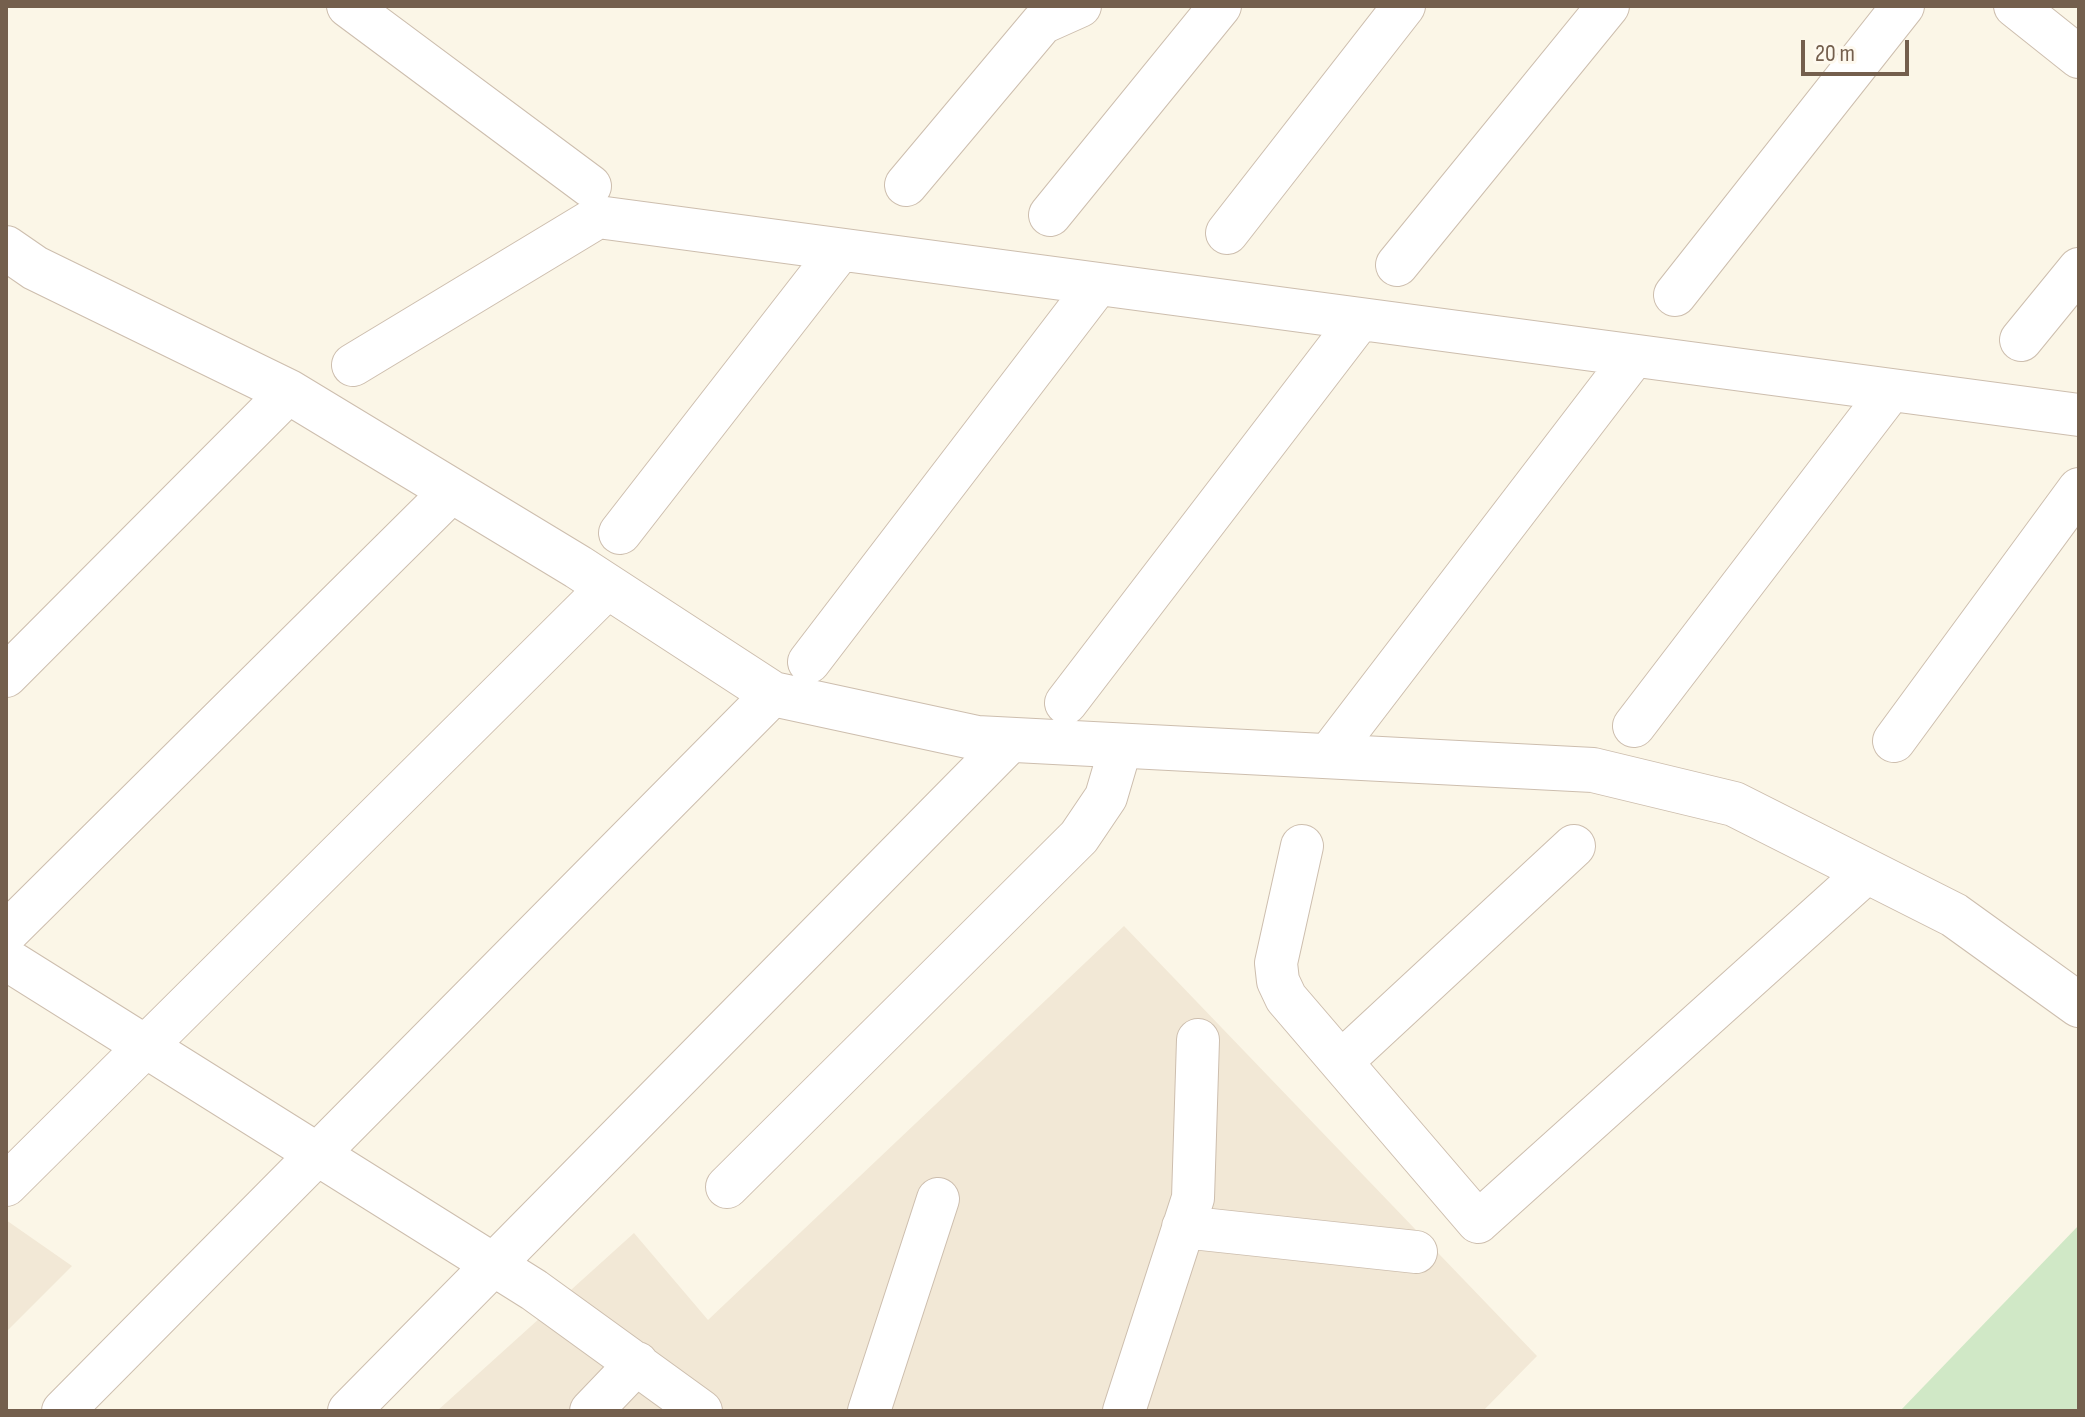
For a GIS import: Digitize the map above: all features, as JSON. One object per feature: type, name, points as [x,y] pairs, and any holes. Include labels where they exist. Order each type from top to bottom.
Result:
[{"type":"street","points":[[348,6],[590,186]]},
{"type":"street","points":[[906,185],[1042,23],[1080,6]]},
{"type":"street","points":[[1050,215],[1220,6]]},
{"type":"street","points":[[1227,233],[1404,6]]},
{"type":"street","points":[[1397,265],[1608,6]]},
{"type":"street","points":[[1675,295],[1903,6]]},
{"type":"street","points":[[2015,6],[2079,57]]},
{"type":"street","points":[[353,365],[598,217],[2079,415]]},
{"type":"street","points":[[6,248],[35,268],[289,392],[608,587],[773,694],[977,738],[1593,770],[1734,804],[1954,915],[2079,1005]]},
{"type":"street","points":[[620,533],[840,250]]},
{"type":"street","points":[[2021,340],[2079,269]]},
{"type":"street","points":[[809,662],[1098,284]]},
{"type":"street","points":[[1066,703],[1360,319]]},
{"type":"street","points":[[1328,756],[1634,356]]},
{"type":"street","points":[[1634,726],[1891,390]]},
{"type":"street","points":[[6,676],[289,392]]},
{"type":"street","points":[[1894,741],[2079,489]]},
{"type":"street","points":[[6,933],[452,491]]},
{"type":"street","points":[[6,1185],[608,587]]},
{"type":"street","points":[[63,1411],[773,694]]},
{"type":"street","points":[[349,1411],[1011,740]]},
{"type":"street","points":[[727,1187],[1079,837],[1106,797],[1121,746]]},
{"type":"street","points":[[1302,846],[1276,963],[1278,981],[1286,998],[1478,1222],[1868,871]]},
{"type":"street","points":[[1341,1062],[1574,846]]},
{"type":"street","points":[[6,959],[494,1264],[701,1411]]},
{"type":"street","points":[[1124,1411],[1193,1198],[1198,1040]]},
{"type":"street","points":[[869,1411],[938,1199]]},
{"type":"street","points":[[1183,1227],[1416,1252]]},
{"type":"street","points":[[591,1411],[637,1363]]},
{"type":"shaded area","points":[[1124,926],[1537,1356],[1483,1411],[437,1411],[634,1233],[708,1320]]},
{"type":"shaded area","points":[[6,1220],[72,1266],[6,1332]]},
{"type":"green space","points":[[2079,1225],[2079,1411],[1900,1411]]}]
